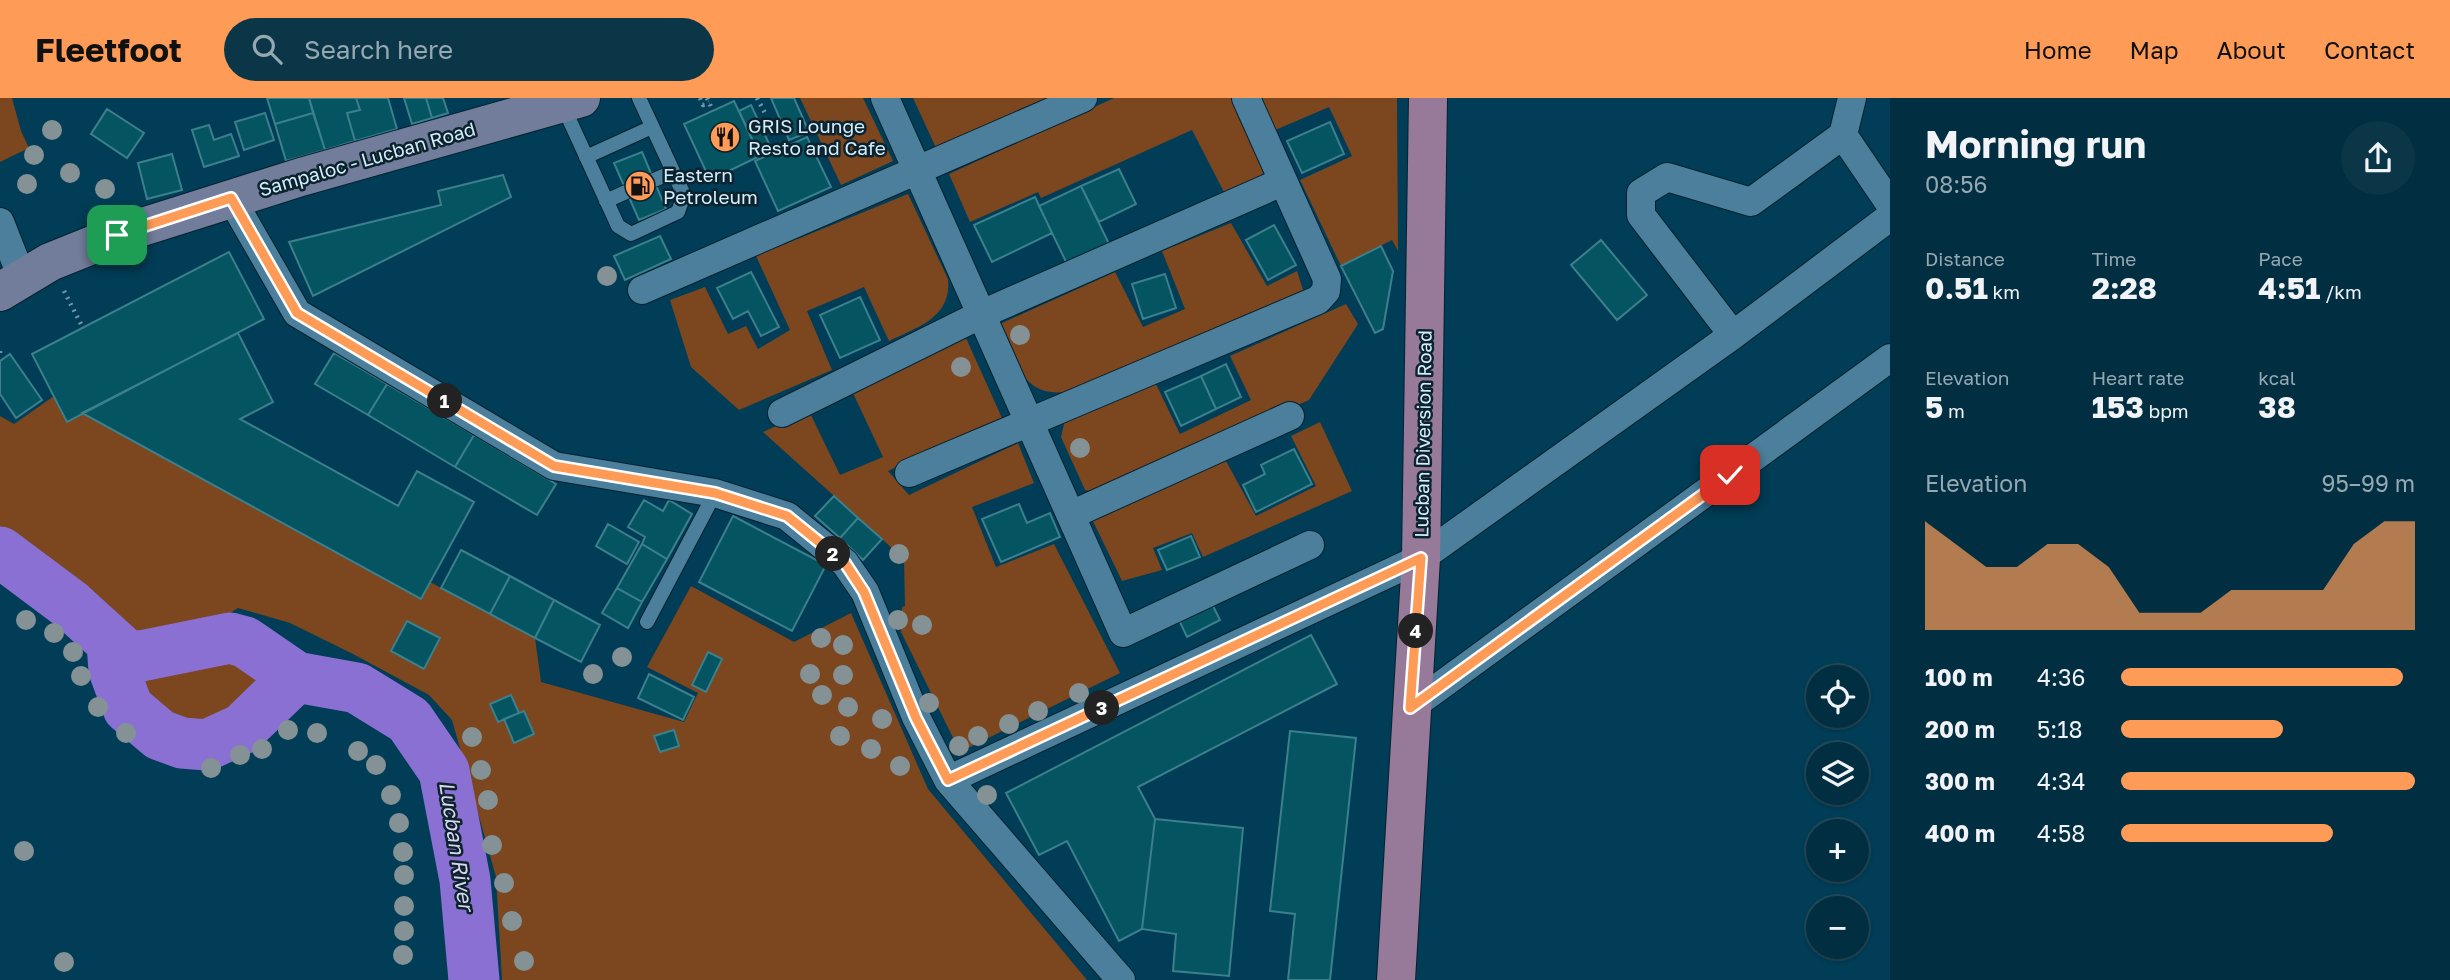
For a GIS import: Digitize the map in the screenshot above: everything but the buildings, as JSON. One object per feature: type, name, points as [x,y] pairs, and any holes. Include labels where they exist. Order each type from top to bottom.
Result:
[{"type":"main road","name":"Lucban Diversion Road","points":[[1396,980],[1410,708],[1421,558],[1428,98]]},
{"type":"main road","name":"Sampaloc - Lucban Road","points":[[24,277],[117,235],[231,198],[572,102]]},
{"type":"street","points":[[885,98],[1123,633],[1310,545]]},
{"type":"street","points":[[642,290],[1083,98]]},
{"type":"street","points":[[909,473],[1318,300],[1326,291],[1327,279],[1246,98]]},
{"type":"street","points":[[1733,335],[1641,215],[1641,193],[1667,177],[1751,202],[1843,135],[1852,98]]},
{"type":"street","points":[[1843,135],[1890,204]]},
{"type":"street","points":[[782,414],[982,314],[1283,182]]},
{"type":"street","points":[[231,198],[297,313],[554,466],[715,493],[787,516],[845,563],[864,592],[916,718],[948,780],[1121,980]]},
{"type":"street","points":[[948,780],[1421,558],[1733,335],[1890,217]]},
{"type":"street","points":[[0,222],[24,277]]},
{"type":"street","points":[[1410,708],[1890,358]]},
{"type":"street","points":[[1071,514],[1290,416]]},
{"type":"lane","points":[[572,102],[586,157],[618,226],[631,234],[678,212],[684,195],[639,98]]},
{"type":"lane","points":[[586,157],[652,127]]},
{"type":"lane","points":[[654,180],[673,172]]},
{"type":"lane","points":[[606,201],[626,192]]},
{"type":"lane","points":[[647,622],[715,493]]},
{"type":"path","points":[[700,98],[703,105],[708,100],[713,111]]},
{"type":"path","points":[[757,98],[765,113]]},
{"type":"path","points":[[24,277],[83,328]]},
{"type":"shaded area","points":[[0,98],[12,98],[21,131],[29,148],[0,162]]},
{"type":"shaded area","points":[[800,98],[863,98],[893,161],[841,185]]},
{"type":"shaded area","points":[[913,98],[1052,98],[937,150]]},
{"type":"shaded area","points":[[1114,98],[1234,98],[1264,166],[1263,174],[1225,194],[1192,130],[1041,198],[1038,192],[970,222],[949,174]]},
{"type":"shaded area","points":[[1258,98],[1397,98],[1398,251],[1392,240],[1341,266],[1300,180],[1352,156],[1329,107],[1273,131]]},
{"type":"shaded area","points":[[908,194],[948,279],[945,303],[931,319],[889,341],[864,287],[807,311],[832,370],[739,410],[691,367],[670,300],[705,287],[728,334],[746,326],[758,349],[790,330],[756,256]]},
{"type":"shaded area","points":[[1231,223],[1267,286],[1297,271],[1303,290],[1065,392],[1050,392],[1038,388],[1021,373],[1000,324],[1115,272],[1143,327],[1185,309],[1162,251]]},
{"type":"shaded area","points":[[1346,304],[1358,324],[1309,400],[1100,493],[1085,490],[1061,437],[1065,420],[1155,382],[1180,434],[1251,400],[1230,356]]},
{"type":"shaded area","points":[[966,338],[1002,418],[888,471],[909,495],[1018,443],[1034,483],[972,507],[996,567],[1054,544],[1120,673],[960,752],[901,632],[902,607],[905,606],[904,559],[763,432],[809,411],[840,475],[883,457],[852,391]]},
{"type":"shaded area","points":[[54,396],[421,599],[430,582],[535,638],[541,682],[684,722],[698,693],[647,667],[691,586],[794,642],[851,613],[928,789],[1087,980],[502,980],[496,877],[452,720],[429,695],[290,623],[238,608],[200,632],[136,645],[56,574],[0,535],[0,416],[14,424]]},
{"type":"shaded area","points":[[1320,422],[1352,491],[1203,557],[1192,533],[1153,548],[1162,570],[1122,581],[1091,517],[1226,461],[1256,516],[1316,486],[1291,436]]},
{"type":"shaded area","points":[[237,647],[242,649],[265,690],[253,709],[199,735],[182,733],[138,705],[127,669],[130,664],[200,659]]},
{"type":"waterway","name":"Lucban River","points":[[0,552],[71,605],[126,655],[141,656],[230,638],[245,642],[296,677],[357,688],[409,720],[444,771],[465,880],[474,980]]},
{"type":"waterway","name":"Lucban River","points":[[112,644],[114,670],[128,708],[160,735],[182,743],[207,745],[242,729],[296,677]]},
{"type":"place","name":"GRIS Lounge Resto and Cafe","points":[[725,137]]},
{"type":"place","name":"Eastern Petroleum","points":[[640,186]]},
{"type":"route","points":[[117,235],[231,198],[297,313],[554,466],[715,493],[787,516],[845,563],[864,592],[916,718],[948,780],[1421,558],[1410,708],[1730,475]]}]
